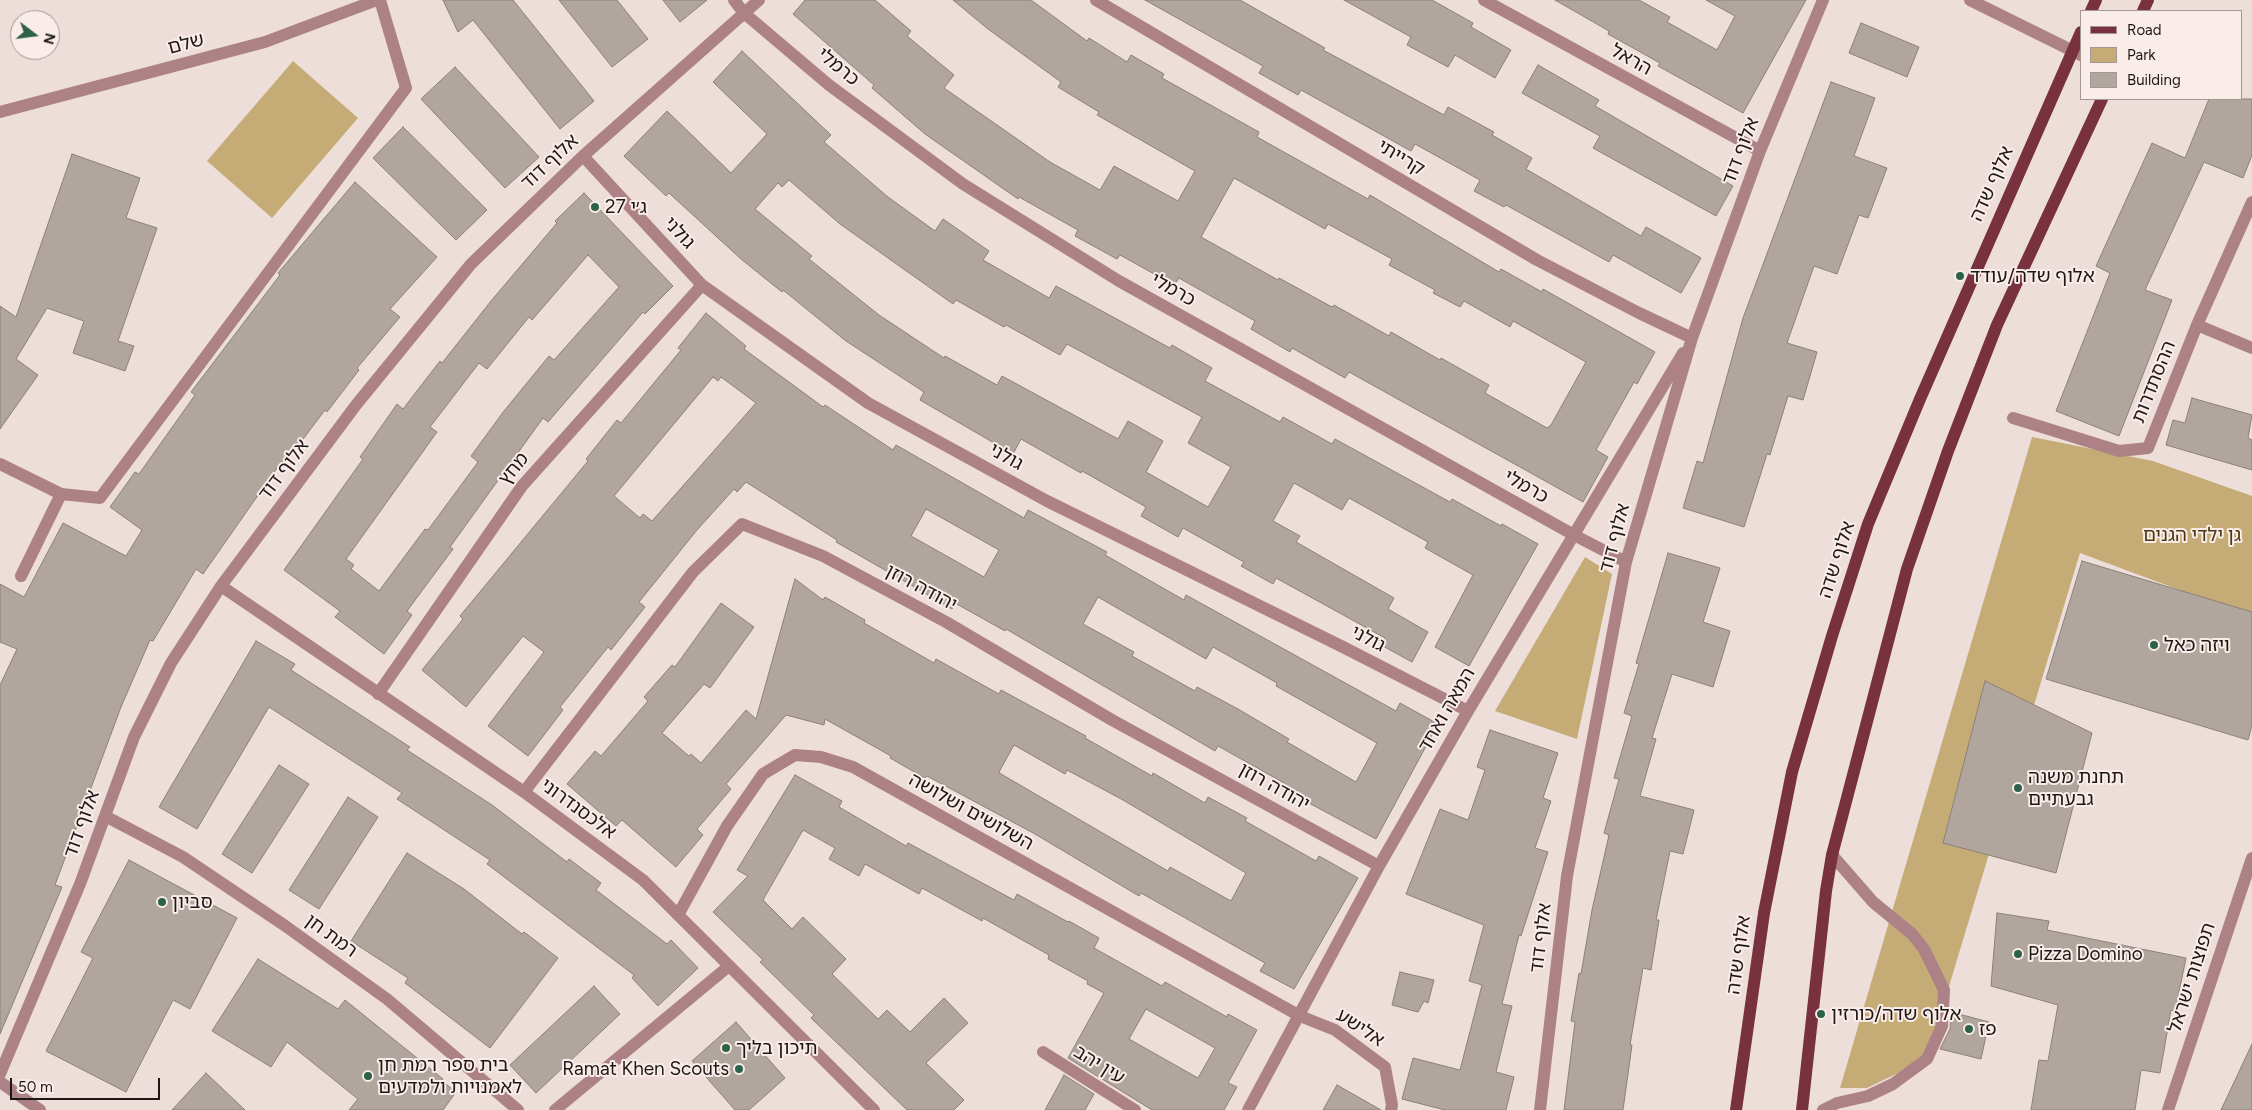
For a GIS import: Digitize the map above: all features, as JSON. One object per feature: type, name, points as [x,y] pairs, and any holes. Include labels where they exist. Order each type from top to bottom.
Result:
[{"type":"main road","name":"אלוף שדה","points":[[1736,1110],[1764,913],[1792,772],[1832,636],[1868,524],[1986,243],[2076,53],[2080,36]]},
{"type":"main road","points":[[1802,1110],[1826,891],[1832,854],[1907,569],[1948,451],[1997,325],[2102,100]]},
{"type":"street","name":"שלם","points":[[0,112],[265,42],[379,0]]},
{"type":"street","points":[[0,464],[61,494],[100,498],[406,88],[379,0]]},
{"type":"street","name":"כרמלי","points":[[734,0],[744,13],[829,85],[971,189],[1119,281],[1574,535],[1626,562]]},
{"type":"street","name":"אלוף דוד","points":[[0,1074],[80,884],[134,737],[171,663],[221,586],[356,405],[471,264],[583,156],[759,0]]},
{"type":"street","name":"קרייתי","points":[[1096,0],[1537,260],[1692,338]]},
{"type":"street","name":"הראל","points":[[1484,0],[1760,151]]},
{"type":"street","name":"אלוף דוד","points":[[1540,1110],[1567,876],[1626,562],[1692,338],[1760,151],[1824,0]]},
{"type":"street","points":[[1970,0],[2076,53]]},
{"type":"street","name":"גולני","points":[[583,156],[702,285],[868,403],[1047,501],[1468,711]]},
{"type":"street","name":"ההסתדרות","points":[[2013,418],[2119,451],[2148,448],[2197,325],[2252,202]]},
{"type":"street","name":"מחץ","points":[[378,694],[522,486],[702,285]]},
{"type":"street","points":[[2197,325],[2252,348]]},
{"type":"street","name":"המאה ואחד","points":[[1248,1110],[1379,866],[1468,711],[1692,338]]},
{"type":"street","points":[[21,576],[61,494]]},
{"type":"street","name":"יהודה רוזן","points":[[524,792],[693,572],[742,524],[823,556],[946,622],[1112,720],[1379,866]]},
{"type":"street","name":"אלכסנדרוני","points":[[221,586],[524,792],[643,880],[874,1110]]},
{"type":"street","name":"השלושים ושלושה","points":[[678,915],[728,826],[763,774],[795,755],[821,757],[853,767],[1300,1016]]},
{"type":"street","name":"רמת חן","points":[[105,816],[183,857],[284,925],[386,999],[518,1110]]},
{"type":"street","points":[[1823,1110],[1837,1103],[1868,1096],[1893,1084],[1927,1059],[1942,1026],[1944,990],[1924,949],[1912,934],[1873,902],[1832,854]]},
{"type":"street","name":"תפוצות ישראל","points":[[2168,1110],[2252,858]]},
{"type":"street","points":[[555,1110],[728,966]]},
{"type":"street","name":"אלישע","points":[[1300,1016],[1335,1030],[1385,1067],[1392,1105],[1391,1110]]},
{"type":"street","name":"עין יהב","points":[[1043,1052],[1135,1110]]},
{"type":"street","points":[[0,1082],[40,1110]]},
{"type":"green space","points":[[293,61],[358,118],[272,218],[207,161]]},
{"type":"green space","name":"גן ילדי הגנים","points":[[2032,437],[2153,461],[2252,496],[2252,617],[2080,553],[1927,1059],[1867,1088],[1840,1088]]},
{"type":"green space","points":[[1585,557],[1612,574],[1577,739],[1495,711]]},
{"type":"building","points":[[443,0],[513,0],[594,101],[560,129],[473,20],[458,32]]},
{"type":"building","points":[[559,0],[617,0],[648,39],[612,67]]},
{"type":"building","points":[[663,0],[707,0],[680,22]]},
{"type":"building","points":[[805,0],[875,0],[911,31],[907,36],[954,75],[944,88],[1050,162],[1100,190],[1114,166],[1178,201],[1195,171],[1097,115],[1099,112],[1058,87],[1061,82],[988,29],[953,0],[1031,0],[1087,41],[1089,38],[1127,62],[1131,55],[1164,74],[1162,78],[1259,132],[1257,137],[1368,199],[1370,195],[1499,272],[1501,269],[1542,292],[1543,289],[1655,352],[1637,384],[1634,382],[1596,450],[1608,457],[1583,502],[1349,372],[1345,378],[1292,348],[1290,352],[1251,329],[1255,321],[1179,278],[1174,285],[1120,255],[1117,259],[1075,236],[1078,230],[1019,197],[1018,199],[925,134],[872,88],[874,85],[793,14]],"holes":[[[1234,178],[1325,229],[1328,224],[1392,259],[1389,265],[1435,290],[1433,293],[1460,307],[1464,301],[1510,327],[1513,321],[1586,362],[1551,425],[1547,428],[1485,393],[1489,385],[1441,358],[1440,360],[1391,332],[1389,336],[1334,305],[1332,307],[1279,278],[1278,280],[1201,237]]]},
{"type":"building","points":[[1145,0],[1240,0],[1325,48],[1323,50],[1444,115],[1448,107],[1494,132],[1492,135],[1532,158],[1526,169],[1641,236],[1646,227],[1701,258],[1681,293],[1613,255],[1609,262],[1506,205],[1504,207],[1474,191],[1480,180],[1415,144],[1411,151],[1301,90],[1298,95],[1259,73],[1263,66]]},
{"type":"building","points":[[1344,0],[1432,0],[1473,23],[1471,27],[1511,50],[1495,78],[1455,55],[1448,67],[1407,45],[1411,37]]},
{"type":"building","points":[[1555,0],[1639,0],[1670,17],[1667,22],[1717,50],[1735,16],[1706,0],[1806,0],[1743,113],[1658,66],[1660,63],[1608,34],[1609,31]]},
{"type":"building","points":[[1861,23],[1919,47],[1907,77],[1849,53]]},
{"type":"building","points":[[742,51],[831,135],[824,142],[888,197],[935,231],[943,219],[989,251],[983,260],[1049,298],[1056,286],[1170,348],[1172,345],[1212,368],[1205,381],[1280,422],[1283,417],[1332,444],[1335,439],[1450,502],[1452,499],[1538,544],[1469,666],[1435,647],[1473,575],[1425,548],[1428,542],[1349,498],[1342,510],[1294,483],[1273,521],[1300,536],[1296,542],[1394,598],[1388,609],[1428,632],[1412,662],[1381,645],[1385,638],[1276,578],[1273,584],[1241,566],[1244,562],[1183,528],[1178,537],[1141,516],[1146,507],[1082,471],[1081,473],[1021,439],[1013,454],[920,400],[924,392],[846,341],[783,290],[782,292],[741,259],[669,193],[666,196],[624,156],[667,111],[731,173],[767,134],[713,82]],"holes":[[[789,180],[840,224],[953,304],[956,300],[1060,355],[1067,344],[1202,417],[1188,443],[1231,467],[1208,507],[1146,472],[1163,441],[1128,421],[1118,439],[1002,376],[997,385],[945,356],[944,358],[879,315],[809,259],[812,256],[755,209],[778,183],[782,187]]]},
{"type":"building","points":[[1538,65],[1599,100],[1595,106],[1733,186],[1716,216],[1593,148],[1600,136],[1522,93]]},
{"type":"building","points":[[455,67],[539,157],[505,188],[421,99]]},
{"type":"building","points":[[1831,82],[1875,98],[1854,156],[1887,168],[1868,218],[1859,215],[1837,274],[1814,266],[1787,343],[1817,352],[1803,400],[1788,396],[1770,455],[1767,454],[1744,527],[1683,508],[1697,461],[1703,463],[1743,318]]},
{"type":"building","points":[[2252,99],[2252,155],[2243,178],[2204,162],[2145,290],[2172,300],[2119,436],[2056,411],[2110,273],[2096,266],[2152,143],[2185,158],[2209,100]]},
{"type":"building","points":[[403,127],[487,210],[456,240],[373,158]]},
{"type":"building","points":[[72,154],[140,178],[126,218],[157,228],[118,341],[134,346],[125,371],[73,353],[84,321],[47,308],[16,359],[38,375],[0,429],[0,306],[16,317]]},
{"type":"building","points":[[355,182],[437,257],[390,309],[400,317],[357,368],[359,370],[327,412],[325,410],[285,463],[282,461],[203,574],[196,569],[153,641],[150,640],[121,707],[55,885],[62,887],[0,1034],[0,685],[17,649],[0,642],[0,584],[24,597],[63,523],[126,556],[142,530],[110,507],[135,472],[139,474],[195,395],[191,392],[280,275],[278,273]]},
{"type":"building","points":[[584,193],[673,286],[645,314],[643,312],[548,422],[543,418],[450,547],[453,549],[407,611],[412,615],[384,654],[335,617],[340,611],[284,570],[363,459],[360,457],[397,404],[403,409],[440,361],[442,363],[557,223],[555,221]],"holes":[[[588,255],[619,287],[554,360],[549,356],[504,411],[471,456],[478,462],[428,530],[425,529],[379,591],[351,569],[354,565],[346,559],[437,432],[430,427],[479,363],[487,369],[529,317],[532,320]]]},
{"type":"building","points":[[706,313],[746,346],[744,349],[823,407],[825,405],[893,450],[896,445],[1024,518],[1028,510],[1107,552],[1105,555],[1184,600],[1186,595],[1396,711],[1400,703],[1438,724],[1376,839],[1281,788],[1284,783],[1218,746],[1215,751],[1006,629],[1005,631],[955,603],[952,609],[836,542],[837,540],[746,482],[737,492],[734,489],[697,530],[639,602],[645,607],[611,650],[608,647],[560,707],[563,710],[528,756],[488,726],[544,652],[523,636],[466,707],[422,670],[463,619],[460,616],[588,461],[586,459],[617,420],[621,423],[681,350],[678,348]],"holes":[[[713,377],[718,381],[721,377],[756,403],[652,521],[643,514],[640,518],[614,496]],[[926,509],[999,550],[984,577],[911,536]],[[1098,597],[1206,659],[1213,647],[1277,683],[1276,686],[1377,743],[1356,782],[1287,742],[1289,739],[1238,709],[1197,687],[1195,691],[1132,656],[1134,652],[1083,624]]]},
{"type":"building","points":[[2192,398],[2252,415],[2248,438],[2252,440],[2252,470],[2166,445],[2173,420],[2185,423]]},
{"type":"building","points":[[1668,553],[1720,568],[1703,622],[1730,631],[1713,687],[1672,674],[1652,738],[1656,739],[1640,796],[1694,810],[1683,854],[1670,851],[1656,920],[1659,920],[1651,970],[1643,968],[1630,1045],[1632,1045],[1623,1110],[1564,1110],[1575,1022],[1571,1021],[1579,973],[1581,974],[1592,910],[1609,835],[1604,833],[1619,779],[1614,778],[1632,716],[1624,713],[1639,664],[1636,663]]},
{"type":"building","name":"ויזה כאל","points":[[2082,561],[2252,612],[2252,725],[2248,740],[2046,679]]},
{"type":"building","points":[[795,579],[823,600],[825,597],[865,620],[864,623],[934,663],[936,659],[999,694],[1001,690],[1086,736],[1085,738],[1152,776],[1153,773],[1205,803],[1208,797],[1247,818],[1245,821],[1316,861],[1319,856],[1358,878],[1294,989],[1260,971],[1265,963],[1141,893],[1139,896],[1035,834],[927,776],[925,778],[890,758],[891,756],[825,719],[824,725],[786,715],[726,784],[731,789],[697,829],[703,835],[676,867],[622,820],[616,826],[567,784],[595,751],[601,756],[648,701],[644,697],[672,665],[675,667],[721,603],[754,627],[710,688],[704,684],[662,733],[689,756],[691,754],[701,763],[746,710],[756,719]],"holes":[[[1014,745],[1065,774],[1067,770],[1123,800],[1246,873],[1231,901],[1170,867],[1168,871],[999,772]]]},
{"type":"building","points":[[256,641],[295,664],[291,670],[410,747],[407,750],[492,805],[567,862],[569,859],[601,883],[596,890],[667,944],[671,940],[698,968],[658,1006],[632,978],[634,975],[487,864],[490,860],[397,799],[402,793],[269,707],[197,829],[159,807]]},
{"type":"building","name":"תחנת משנה גבעתיים","points":[[1985,681],[2092,733],[2056,873],[1943,843]]},
{"type":"building","points":[[1490,730],[1558,753],[1543,798],[1551,801],[1535,848],[1548,852],[1521,936],[1519,935],[1502,1004],[1512,1006],[1496,1072],[1514,1077],[1506,1110],[1445,1110],[1402,1099],[1413,1058],[1460,1070],[1482,985],[1469,981],[1484,925],[1406,894],[1440,809],[1468,820],[1485,770],[1477,767]]},
{"type":"building","points":[[279,765],[309,784],[252,873],[222,854]]},
{"type":"building","points":[[795,775],[842,801],[839,807],[906,846],[908,843],[1014,900],[1017,894],[1069,921],[1099,938],[1094,948],[1162,986],[1165,982],[1227,1017],[1228,1014],[1257,1030],[1228,1083],[1237,1087],[1224,1110],[1152,1110],[1068,1058],[1104,993],[1087,984],[1088,981],[1048,959],[1049,955],[983,918],[982,921],[922,888],[919,894],[865,864],[859,876],[829,859],[835,848],[803,830],[763,900],[792,929],[803,917],[846,959],[832,974],[878,1019],[887,1010],[910,1032],[944,998],[968,1023],[926,1063],[964,1100],[954,1110],[907,1110],[811,1018],[814,1015],[760,962],[763,960],[713,912],[748,876],[737,870]],"holes":[[[1146,1009],[1215,1048],[1198,1078],[1129,1039]]]},
{"type":"building","points":[[348,797],[378,817],[319,909],[289,890]]},
{"type":"building","points":[[407,853],[464,889],[522,934],[524,932],[558,958],[490,1048],[405,983],[408,978],[351,941]]},
{"type":"building","points":[[129,860],[237,918],[190,1009],[173,1000],[126,1092],[46,1051],[93,958],[81,952]]},
{"type":"building","points":[[1997,913],[2049,921],[2047,930],[2186,958],[2175,1011],[2171,1010],[2160,1073],[2141,1070],[2135,1110],[2031,1110],[2039,1060],[2048,1061],[2058,1005],[1991,986]]},
{"type":"building","points":[[258,959],[338,1009],[345,1000],[443,1079],[442,1081],[456,1092],[443,1110],[349,1110],[358,1099],[287,1042],[271,1067],[212,1031]]},
{"type":"building","points":[[1400,972],[1434,980],[1428,1003],[1424,1001],[1418,1012],[1392,1005]]},
{"type":"building","points":[[594,986],[620,1014],[536,1093],[510,1065]]},
{"type":"building","points":[[1951,1012],[1989,1022],[1981,1059],[1940,1049],[1950,1029]]},
{"type":"building","name":"Ramat Khen Scouts","points":[[736,1022],[785,1078],[749,1110],[735,1110],[692,1061]]},
{"type":"building","points":[[2252,1044],[2252,1110],[2221,1110]]},
{"type":"building","points":[[206,1073],[245,1110],[172,1110]]},
{"type":"building","points":[[1064,1075],[1094,1094],[1085,1110],[1045,1110]]},
{"type":"building","points":[[1337,1085],[1381,1110],[1323,1110]]},
{"type":"place","name":"ג׳י 27","points":[[595,207]]},
{"type":"place","name":"אלוף שדה/עודד","points":[[1960,276]]},
{"type":"place","name":"ויזה כאל","points":[[2154,645]]},
{"type":"place","name":"תחנת משנה גבעתיים","points":[[2018,788]]},
{"type":"place","name":"סביון","points":[[162,902]]},
{"type":"place","name":"Pizza Domino","points":[[2018,954]]},
{"type":"place","name":"אלוף שדה/כורזין","points":[[1821,1014]]},
{"type":"place","name":"פז","points":[[1969,1029]]},
{"type":"place","name":"תיכון בליך","points":[[726,1048]]},
{"type":"place","name":"Ramat Khen Scouts","points":[[739,1069]]},
{"type":"place","name":"בית ספר רמת חן לאמנויות ולמדעים","points":[[368,1076]]}]
